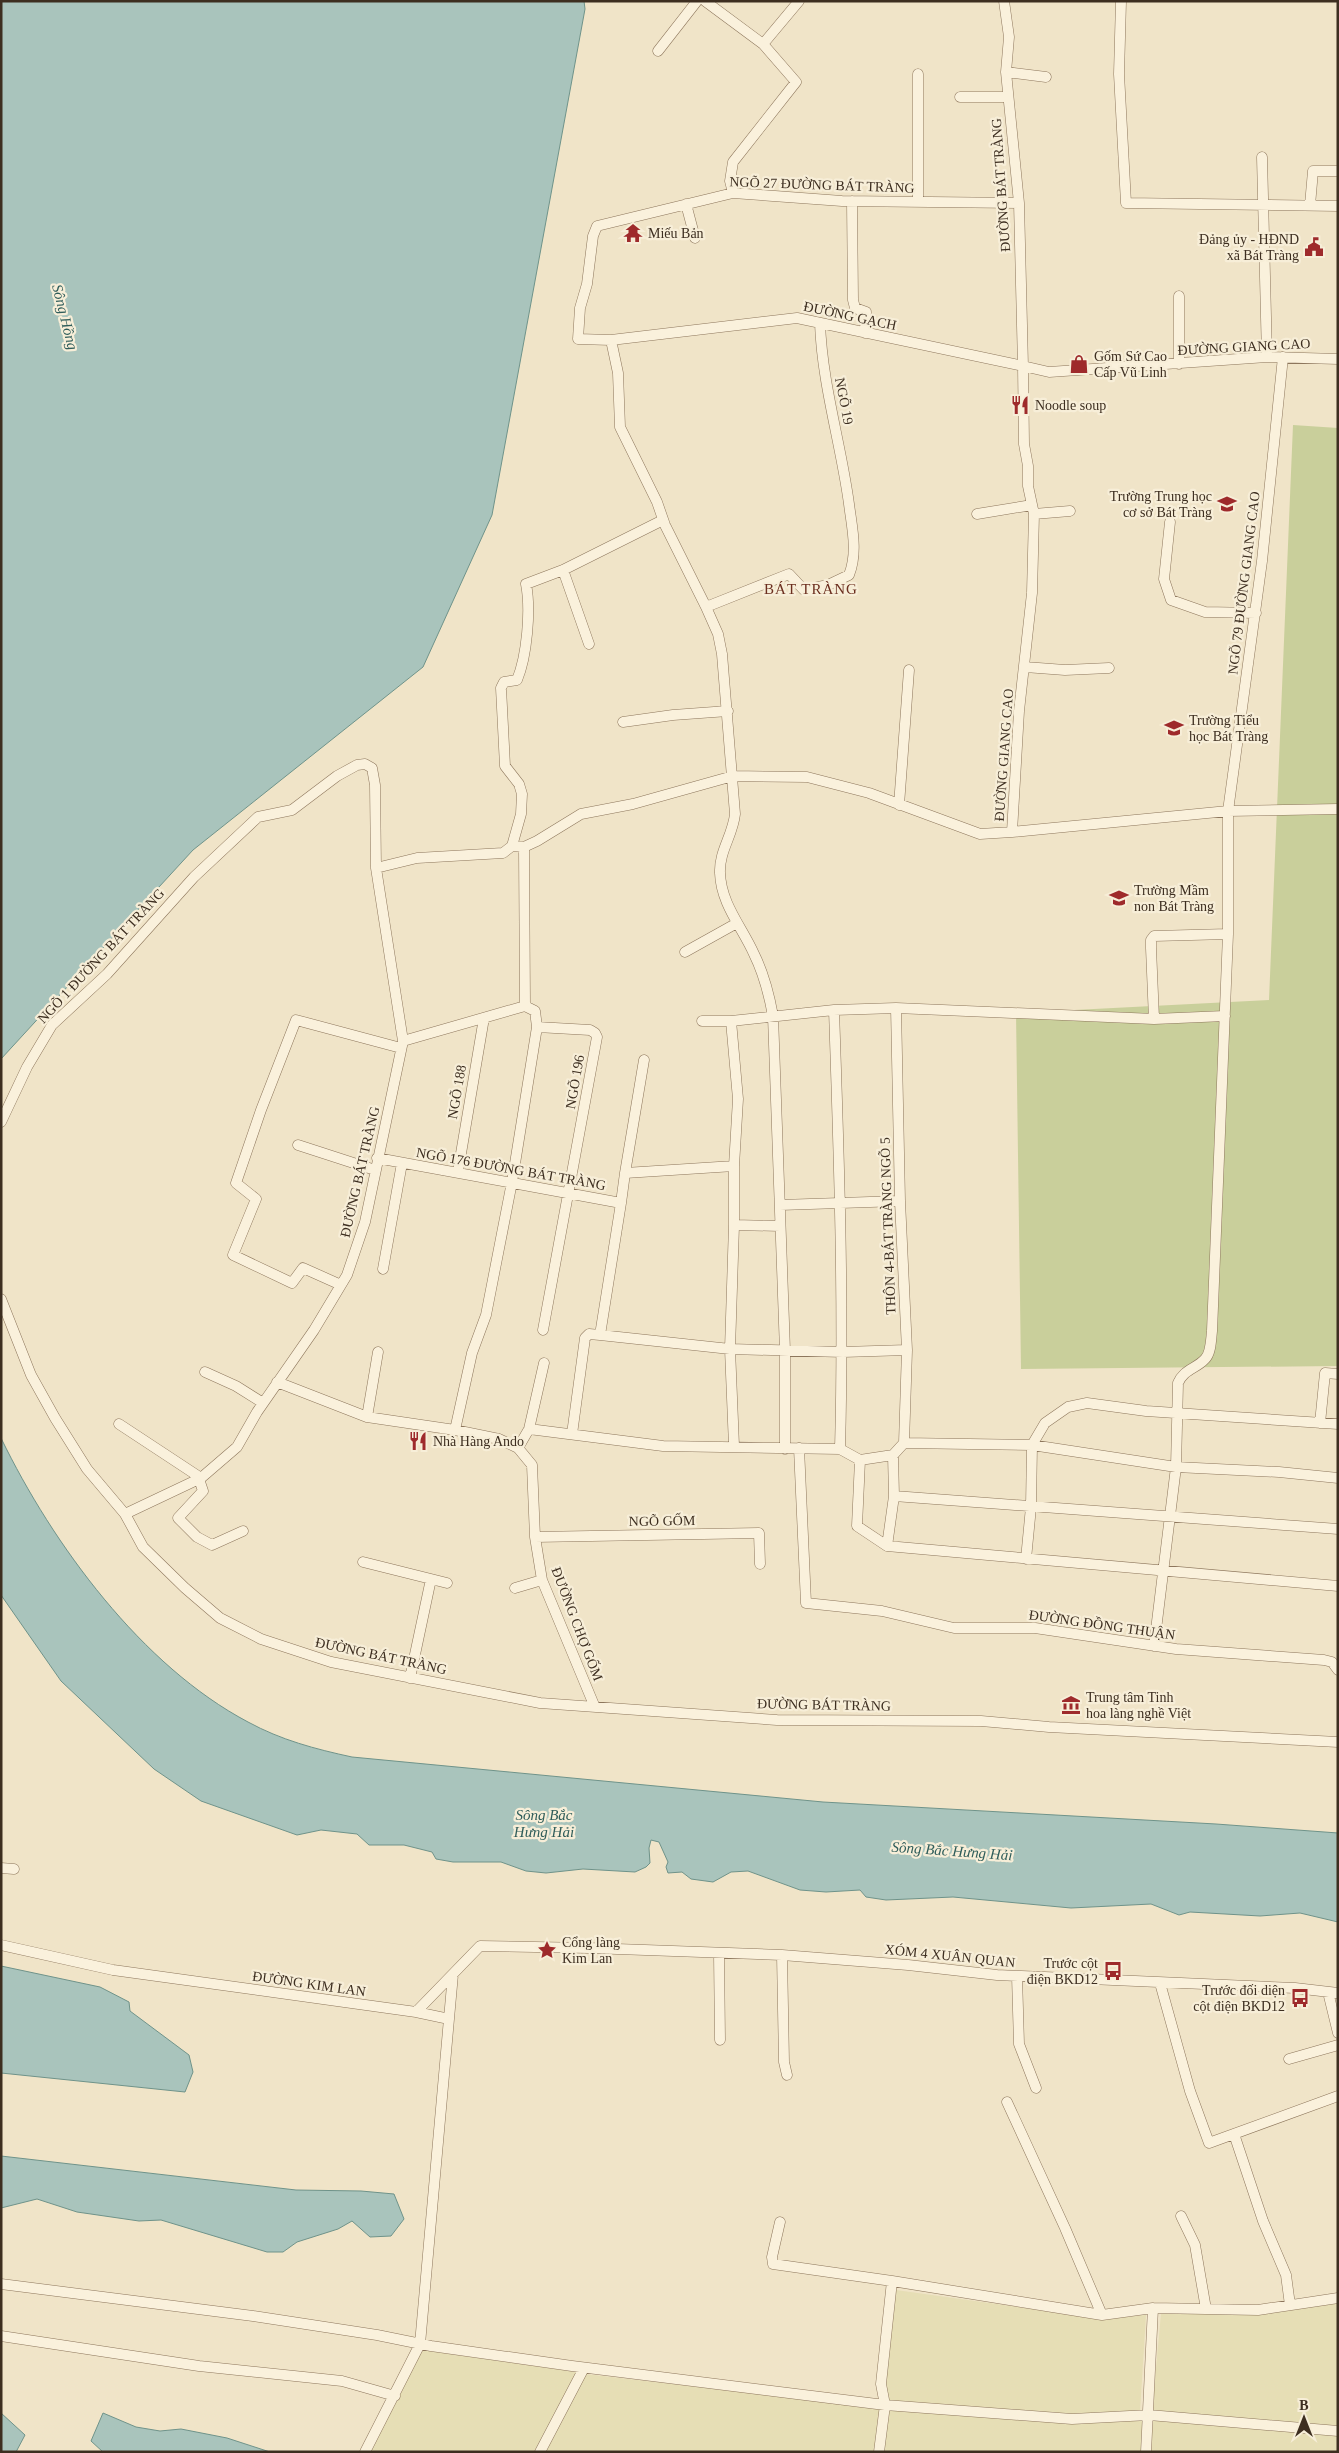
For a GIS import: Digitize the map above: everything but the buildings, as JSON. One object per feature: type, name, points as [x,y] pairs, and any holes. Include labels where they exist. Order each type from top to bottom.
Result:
[{"type":"street","points":[[658,51],[696,1]]},
{"type":"street","points":[[705,1],[763,44],[796,82],[733,162],[730,181],[733,193]]},
{"type":"street","points":[[763,44],[800,1]]},
{"type":"street","name":"ĐƯỜNG BÁT TRÀNG","points":[[1004,1],[1009,37],[1006,72],[1019,203],[1023,366]]},
{"type":"street","points":[[1120,1],[1119,74],[1126,203],[1338,206]]},
{"type":"street","points":[[1006,72],[1046,77]]},
{"type":"street","points":[[918,74],[918,202]]},
{"type":"street","points":[[960,98],[1008,97]]},
{"type":"street","points":[[1262,158],[1267,357]]},
{"type":"street","points":[[1310,206],[1313,170],[1338,171]]},
{"type":"street","name":"NGÕ 27 ĐƯỜNG BÁT TRÀNG","points":[[611,340],[578,339],[580,308],[587,284],[593,236],[597,226],[733,193],[852,201],[1019,203]]},
{"type":"street","points":[[852,201],[852,300],[855,308],[866,312],[865,333]]},
{"type":"street","points":[[686,204],[695,238]]},
{"type":"street","points":[[1179,296],[1179,364]]},
{"type":"street","name":"ĐƯỜNG GẠCH","points":[[611,340],[798,318],[1023,366]]},
{"type":"street","name":"NGÕ 19","points":[[706,607],[789,574],[804,590],[828,584],[850,575],[855,561],[846,483],[821,350],[820,323]]},
{"type":"street","points":[[611,340],[618,373],[620,428],[706,607],[718,634],[722,654],[733,776],[734,826],[723,852],[720,873],[726,901],[736,923],[754,952],[766,981],[774,1016],[776,1153],[780,1205],[785,1351],[785,1448]]},
{"type":"street","name":"ĐƯỜNG GIANG CAO","points":[[376,868],[417,858],[503,853],[512,846],[524,846],[582,814],[634,804],[733,776],[807,777],[869,793],[980,834],[1012,832],[1019,711],[1032,593],[1033,510],[1024,444],[1023,366],[1049,372],[1267,357],[1338,359]]},
{"type":"street","name":"NGÕ 79 ĐƯỜNG GIANG CAO","points":[[1154,1646],[1176,1467],[1178,1383],[1182,1375],[1205,1360],[1212,1332],[1228,934],[1228,811],[1256,613],[1283,357]]},
{"type":"street","points":[[977,514],[1033,510],[1070,511]]},
{"type":"street","points":[[512,846],[521,814],[522,794],[519,784],[505,766],[502,686],[504,682],[517,680],[521,669],[528,621],[526,584],[563,570],[663,520]]},
{"type":"street","points":[[1170,522],[1164,578],[1171,600],[1205,612],[1256,613]]},
{"type":"street","points":[[563,570],[589,644]]},
{"type":"street","points":[[1025,667],[1065,670],[1110,668]]},
{"type":"street","points":[[899,805],[909,670]]},
{"type":"street","points":[[623,722],[674,715],[728,711]]},
{"type":"street","name":"NGÕ 1 ĐƯỜNG BÁT TRÀNG","points":[[1,1122],[27,1067],[52,1025],[107,974],[194,877],[258,817],[292,810],[338,776],[357,765],[365,764],[372,768],[375,784],[376,868]]},
{"type":"street","points":[[1012,832],[1228,811],[1338,808]]},
{"type":"street","points":[[524,846],[526,1006]]},
{"type":"street","points":[[376,868],[402,1044]]},
{"type":"street","points":[[685,952],[736,923]]},
{"type":"street","points":[[1154,1019],[1151,940],[1154,936],[1228,934]]},
{"type":"street","points":[[341,1285],[303,1268],[292,1283],[233,1255],[256,1200],[236,1183],[261,1110],[296,1020],[402,1044],[526,1006],[535,1011],[537,1027],[512,1182],[486,1315],[472,1353],[455,1430]]},
{"type":"street","points":[[702,1021],[731,1021],[834,1010],[896,1008],[1154,1019],[1225,1016]]},
{"type":"street","name":"THÔN 4-BÁT TRÀNG NGÕ 5","points":[[896,1008],[900,1201],[907,1350],[904,1443]]},
{"type":"street","points":[[834,1010],[841,1203],[843,1352],[840,1448]]},
{"type":"street","name":"NGÕ 188","points":[[458,1171],[484,1018]]},
{"type":"street","points":[[731,1021],[738,1099],[734,1166],[730,1349],[734,1446]]},
{"type":"street","name":"NGÕ 196","points":[[537,1027],[590,1030],[595,1032],[596,1037],[569,1194]]},
{"type":"street","name":"ĐƯỜNG BÁT TRÀNG","points":[[402,1044],[365,1222],[347,1275],[314,1330],[263,1403],[238,1447],[200,1478],[124,1514],[143,1547],[185,1588],[220,1618],[261,1639],[331,1662],[540,1703],[594,1705],[777,1720],[981,1721],[1049,1727],[1338,1742]]},
{"type":"street","points":[[626,1173],[644,1060]]},
{"type":"street","points":[[298,1146],[375,1170]]},
{"type":"street","name":"NGÕ 176 ĐƯỜNG BÁT TRÀNG","points":[[378,1158],[458,1171],[621,1203],[626,1173],[734,1166]]},
{"type":"street","points":[[383,1269],[402,1163]]},
{"type":"street","points":[[543,1330],[569,1194]]},
{"type":"street","points":[[780,1205],[900,1201]]},
{"type":"street","points":[[600,1335],[621,1203]]},
{"type":"street","points":[[734,1225],[780,1226]]},
{"type":"street","points":[[1,1299],[31,1375],[50,1410],[87,1469],[124,1514]]},
{"type":"street","points":[[572,1434],[585,1338],[589,1334],[730,1349],[843,1352],[907,1350]]},
{"type":"street","points":[[367,1417],[378,1352]]},
{"type":"street","points":[[278,1382],[367,1417],[455,1430],[499,1439],[518,1448],[529,1429],[544,1363]]},
{"type":"street","points":[[205,1372],[236,1386],[263,1403]]},
{"type":"street","points":[[1320,1423],[1325,1373],[1338,1374]]},
{"type":"street","points":[[1026,1559],[1031,1507],[1032,1445],[1045,1423],[1074,1405],[1087,1403],[1176,1414],[1338,1424]]},
{"type":"street","points":[[119,1424],[200,1478],[203,1491],[178,1518],[196,1537],[212,1545],[243,1531]]},
{"type":"street","points":[[529,1429],[663,1446],[840,1448],[860,1460],[893,1455],[904,1443],[1032,1445],[1176,1467],[1279,1472],[1338,1478]]},
{"type":"street","name":"ĐƯỜNG CHỢ GỐM","points":[[518,1448],[532,1465],[535,1537],[542,1580],[594,1705]]},
{"type":"street","name":"ĐƯỜNG ĐỒNG THUẬN","points":[[799,1448],[806,1603],[882,1611],[954,1628],[1035,1628],[1154,1646],[1324,1660],[1332,1662],[1338,1670]]},
{"type":"street","points":[[887,1546],[894,1496],[893,1455]]},
{"type":"street","points":[[860,1460],[858,1526],[887,1546],[1338,1586]]},
{"type":"street","points":[[894,1496],[1338,1529]]},
{"type":"street","name":"NGÕ GỐM","points":[[535,1537],[759,1533],[760,1564]]},
{"type":"street","points":[[363,1562],[447,1583]]},
{"type":"street","points":[[410,1678],[431,1578]]},
{"type":"street","points":[[515,1588],[542,1580]]},
{"type":"street","points":[[1,1868],[14,1869]]},
{"type":"street","name":"ĐƯỜNG KIM LAN","points":[[1,1945],[114,1970],[449,2018]]},
{"type":"street","name":"XÓM 4 XUÂN QUAN","points":[[453,1974],[480,1946],[589,1948],[782,1955],[1017,1976],[1333,1992]]},
{"type":"street","points":[[719,1953],[720,2040]]},
{"type":"street","points":[[782,1955],[784,2062],[787,2075]]},
{"type":"street","points":[[416,2012],[453,1974]]},
{"type":"street","points":[[365,2452],[420,2344],[453,1974]]},
{"type":"street","points":[[1017,1976],[1019,2044],[1036,2088]]},
{"type":"street","points":[[1160,1983],[1190,2091],[1209,2143],[1338,2096]]},
{"type":"street","points":[[1333,1992],[1338,2033]]},
{"type":"street","points":[[1289,2059],[1338,2045]]},
{"type":"street","points":[[1007,2102],[1065,2228],[1102,2315]]},
{"type":"street","points":[[1234,2134],[1263,2221],[1286,2274],[1290,2305]]},
{"type":"street","points":[[1181,2216],[1195,2245],[1206,2309]]},
{"type":"street","points":[[780,2222],[772,2256],[773,2264],[1102,2315],[1153,2308],[1258,2310],[1338,2298]]},
{"type":"street","points":[[879,2452],[885,2404],[881,2384],[892,2281]]},
{"type":"street","points":[[1,2284],[377,2334],[420,2344],[584,2368],[885,2404],[1072,2419],[1149,2415],[1338,2431]]},
{"type":"street","points":[[1146,2452],[1153,2308]]},
{"type":"street","points":[[1,2336],[199,2366],[342,2380],[395,2396]]},
{"type":"street","points":[[540,2452],[584,2368]]},
{"type":"shaded area","points":[[896,2290],[1103,2319],[1146,2315],[1140,2412],[1073,2415],[889,2402],[885,2384]]},
{"type":"shaded area","points":[[1338,2303],[1338,2426],[1152,2411],[1161,2314],[1278,2312]]},
{"type":"shaded area","points":[[422,2350],[577,2372],[536,2452],[369,2452]]},
{"type":"shaded area","points":[[585,2374],[881,2408],[876,2452],[545,2452]]},
{"type":"shaded area","points":[[889,2410],[1145,2419],[1143,2452],[884,2452]]},
{"type":"shaded area","points":[[1152,2419],[1338,2434],[1338,2452],[1150,2452]]},
{"type":"green space","points":[[1293,425],[1338,428],[1338,1366],[1021,1369],[1016,1013],[1269,1000]]},
{"type":"water","name":"Sông Hồng","points":[[1,1],[584,1],[585,9],[492,515],[423,667],[193,850],[1,1059]]},
{"type":"water","name":"Sông Bắc Hưng Hải","points":[[1,1438],[22,1479],[74,1560],[104,1599],[137,1636],[172,1669],[209,1698],[248,1722],[286,1739],[352,1757],[823,1802],[1216,1824],[1338,1833],[1338,1922],[1300,1913],[1260,1916],[1190,1912],[1179,1915],[1151,1904],[1071,1908],[953,1897],[886,1900],[866,1897],[860,1890],[826,1892],[800,1890],[748,1871],[731,1872],[713,1882],[691,1879],[682,1872],[668,1873],[666,1867],[668,1862],[659,1842],[651,1840],[649,1848],[650,1863],[635,1872],[583,1869],[546,1873],[526,1871],[501,1862],[453,1862],[436,1859],[432,1852],[404,1845],[369,1845],[357,1834],[321,1830],[297,1835],[201,1801],[154,1769],[61,1681],[1,1595]]},
{"type":"water","points":[[1,1966],[100,1987],[129,2002],[130,2011],[189,2055],[193,2072],[185,2092],[1,2073]]},
{"type":"water","points":[[1,2156],[296,2190],[361,2191],[394,2194],[404,2219],[391,2236],[370,2237],[352,2221],[338,2229],[297,2242],[283,2252],[267,2252],[161,2220],[139,2221],[77,2212],[37,2199],[1,2208]]},
{"type":"water","points":[[1,2413],[25,2435],[16,2452],[1,2452]]},
{"type":"water","points":[[103,2413],[136,2427],[160,2431],[181,2429],[227,2438],[270,2452],[103,2452],[91,2441]]},
{"type":"place","name":"Miếu Bản","points":[[633,233]]},
{"type":"place","name":"Đảng ủy - HĐND xã Bát Tràng","points":[[1314,247]]},
{"type":"place","name":"Gốm Sứ Cao Cấp Vũ Linh","points":[[1079,364]]},
{"type":"place","name":"Noodle soup","points":[[1020,405]]},
{"type":"place","name":"Trường Trung học cơ sở Bát Tràng","points":[[1227,504]]},
{"type":"place","name":"Trường Tiểu học Bát Tràng","points":[[1174,728]]},
{"type":"place","name":"Trường Mầm non Bát Tràng","points":[[1119,898]]},
{"type":"place","name":"Nhà Hàng Ando","points":[[418,1441]]},
{"type":"place","name":"Trung tâm Tinh hoa làng nghề Việt","points":[[1071,1705]]},
{"type":"place","name":"Cổng làng Kim Lan","points":[[547,1950]]},
{"type":"place","name":"Trước cột điện BKD12","points":[[1113,1971]]},
{"type":"place","name":"Trước đối diện cột điện BKD12","points":[[1300,1998]]},
{"type":"district","name":"BÁT TRÀNG","points":[[811,589]]}]
